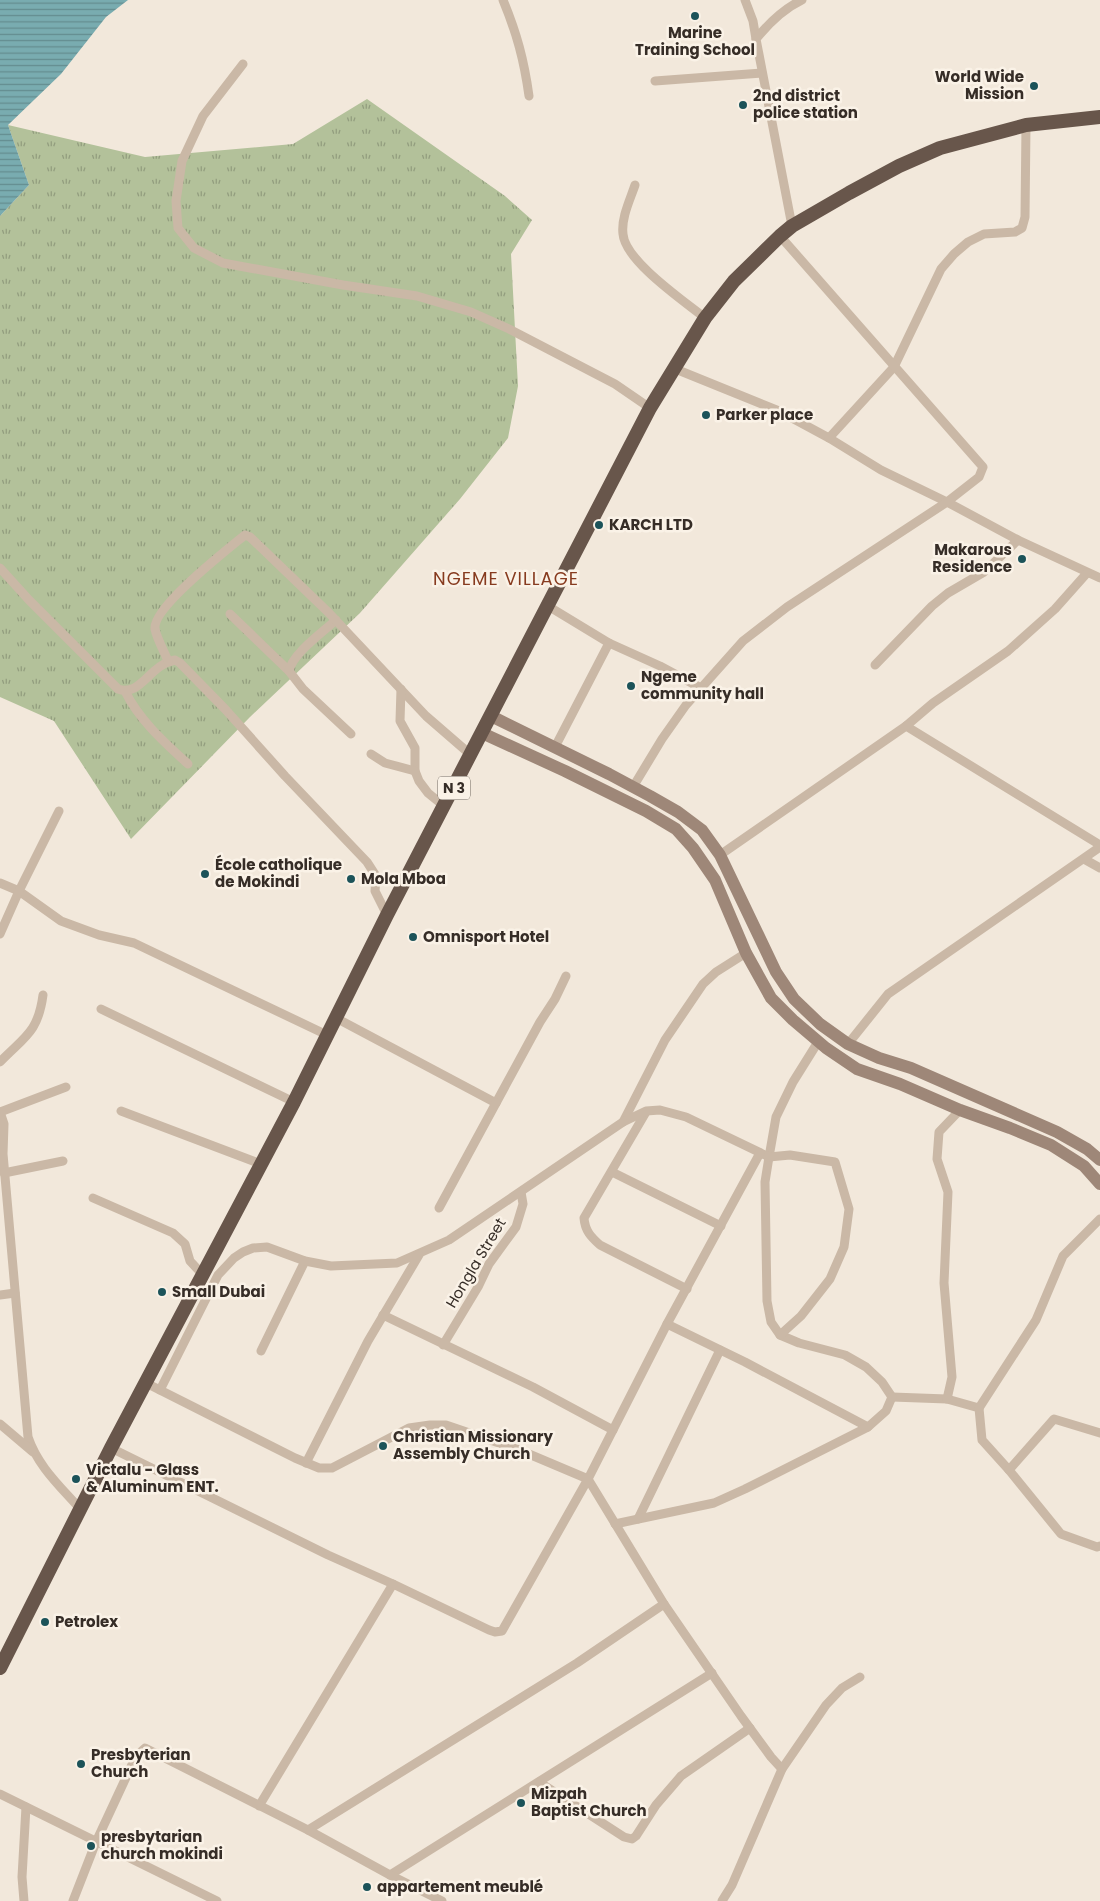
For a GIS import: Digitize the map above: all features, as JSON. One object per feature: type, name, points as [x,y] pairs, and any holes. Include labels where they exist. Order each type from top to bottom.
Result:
[{"type":"highway","name":"N 3","points":[[0,1668],[111,1448],[262,1164],[387,915],[650,408],[705,318],[734,281],[792,226],[899,166],[940,148],[1026,125],[1100,117]]},
{"type":"main road","points":[[491,716],[633,787],[678,812],[702,830],[720,855],[776,972],[790,992],[820,1024],[848,1044],[879,1058],[935,1078],[1057,1132],[1087,1149],[1100,1160]]},
{"type":"main road","points":[[482,733],[582,779],[646,811],[676,829],[693,848],[715,880],[746,953],[772,998],[818,1042],[857,1069],[900,1084],[960,1110],[1051,1145],[1084,1166],[1100,1184]]},
{"type":"street","points":[[503,0],[512,21],[523,58],[529,96]]},
{"type":"street","points":[[745,0],[753,22],[792,226]]},
{"type":"street","points":[[756,39],[790,5],[802,0]]},
{"type":"street","points":[[243,64],[203,116],[182,160],[176,201],[178,228],[194,248],[223,263],[343,285],[417,296],[471,312],[509,329],[615,384],[650,408]]},
{"type":"street","points":[[655,81],[762,73]]},
{"type":"street","points":[[829,438],[894,367],[941,269],[954,254],[968,242],[984,234],[1014,232],[1022,228],[1025,218],[1026,125]]},
{"type":"street","points":[[635,186],[625,214],[623,234],[628,250],[638,262],[705,318]]},
{"type":"street","points":[[633,787],[662,739],[686,705],[744,641],[787,607],[947,502],[979,477],[983,467],[780,236]]},
{"type":"street","points":[[673,368],[779,411],[829,438],[881,470],[947,502],[1018,540],[1100,578]]},
{"type":"street","points":[[168,661],[155,627],[159,615],[176,595],[245,535],[250,536],[336,620],[426,716],[471,755]]},
{"type":"street","points":[[875,665],[932,606],[948,593],[984,572],[1018,540]]},
{"type":"street","points":[[0,568],[118,689],[125,691],[134,690],[157,667],[168,661],[175,660],[180,663],[367,862],[376,876],[375,891],[387,915]]},
{"type":"street","points":[[720,855],[906,726],[933,703],[1008,651],[1055,609],[1087,572]]},
{"type":"street","points":[[548,606],[609,643],[660,666],[701,688]]},
{"type":"street","points":[[230,614],[289,671],[316,701],[352,734]]},
{"type":"street","points":[[289,671],[290,665],[300,654],[336,620]]},
{"type":"street","points":[[555,748],[609,643]]},
{"type":"street","points":[[401,688],[400,721],[415,748],[415,771],[419,781],[428,793],[444,806]]},
{"type":"street","points":[[125,691],[132,706],[162,740],[188,764]]},
{"type":"street","points":[[848,1044],[888,994],[1084,859],[1100,846],[906,726]]},
{"type":"street","points":[[371,754],[385,763],[415,771]]},
{"type":"street","points":[[0,934],[59,811]]},
{"type":"street","points":[[1084,859],[1100,868]]},
{"type":"street","points":[[0,883],[19,891],[61,921],[78,929],[134,943],[327,1035]]},
{"type":"street","points":[[623,1122],[665,1040],[703,984],[716,972],[746,953]]},
{"type":"street","points":[[439,1208],[566,976]]},
{"type":"street","points":[[0,1062],[25,1040],[41,1012],[43,995]]},
{"type":"street","points":[[101,1010],[294,1102]]},
{"type":"street","points":[[336,1018],[496,1103]]},
{"type":"street","points":[[818,1042],[793,1082],[776,1117],[769,1157],[765,1182],[767,1301],[771,1322],[780,1335],[799,1343],[845,1355],[866,1367],[882,1382],[892,1397]]},
{"type":"street","points":[[66,1087],[0,1112],[4,1124],[1,1155],[4,1173],[5,1229],[15,1293],[28,1437],[33,1452],[43,1467],[81,1510]]},
{"type":"street","points":[[160,1390],[218,1275],[234,1258],[253,1248],[267,1247],[306,1261],[331,1266],[397,1263],[419,1255],[449,1240],[623,1122],[646,1111],[660,1110],[686,1117],[769,1157],[790,1155],[835,1162],[849,1210],[844,1247],[830,1279],[801,1316],[780,1335]]},
{"type":"street","points":[[947,1399],[952,1377],[944,1283],[948,1192],[937,1159],[939,1132],[960,1110]]},
{"type":"street","points":[[121,1111],[262,1164]]},
{"type":"street","points":[[646,1111],[584,1218],[585,1228],[600,1245],[687,1289]]},
{"type":"street","points":[[111,1448],[328,1555],[394,1584],[489,1630],[495,1632],[502,1630],[588,1479],[667,1324],[760,1153]]},
{"type":"street","points":[[4,1173],[63,1161]]},
{"type":"street","points":[[612,1172],[721,1226]]},
{"type":"street","name":"Hongla Street","points":[[442,1345],[478,1287],[489,1264],[516,1227],[523,1204],[521,1192]]},
{"type":"street","points":[[93,1198],[173,1233],[185,1244],[190,1261],[203,1274]]},
{"type":"street","points":[[1100,1219],[1063,1256],[1036,1320],[980,1408],[982,1440],[1061,1534],[1097,1548],[1100,1546]]},
{"type":"street","points":[[306,1463],[364,1349],[419,1255]]},
{"type":"street","points":[[261,1351],[306,1261]]},
{"type":"street","points":[[0,1295],[15,1293]]},
{"type":"street","points":[[383,1315],[442,1345],[533,1387],[613,1430]]},
{"type":"street","points":[[667,1324],[868,1427]]},
{"type":"street","points":[[638,1519],[720,1350]]},
{"type":"street","points":[[146,1383],[319,1468],[332,1468],[409,1428],[430,1424],[446,1425],[517,1449],[588,1479],[664,1604],[750,1728],[782,1769]]},
{"type":"street","points":[[892,1397],[947,1399],[980,1408]]},
{"type":"street","points":[[614,1524],[714,1503],[745,1489],[868,1427],[886,1411],[892,1397]]},
{"type":"street","points":[[1009,1470],[1054,1420],[1100,1434]]},
{"type":"street","points":[[0,1424],[33,1452]]},
{"type":"street","points":[[259,1806],[394,1584]]},
{"type":"street","points":[[308,1830],[578,1663],[664,1604]]},
{"type":"street","points":[[390,1875],[712,1673]]},
{"type":"street","points":[[722,1901],[732,1885],[782,1769],[826,1705],[842,1688],[860,1676]]},
{"type":"street","points":[[539,1782],[624,1837],[632,1839],[636,1836],[656,1805],[681,1776],[750,1728]]},
{"type":"street","points":[[73,1901],[96,1842],[136,1756],[145,1748],[153,1750],[442,1901]]},
{"type":"street","points":[[0,1794],[217,1901]]},
{"type":"street","points":[[24,1901],[22,1877],[26,1808]]},
{"type":"green space","points":[[367,99],[505,196],[532,220],[511,254],[518,386],[508,438],[460,499],[360,613],[250,717],[131,839],[54,721],[0,697],[0,216],[29,185],[8,125],[145,157],[293,144]]},
{"type":"water","points":[[0,0],[128,0],[106,17],[61,74],[8,125],[29,185],[0,216]]},
{"type":"place","name":"Marine Training School","points":[[695,16]]},
{"type":"place","name":"World Wide Mission","points":[[1034,86]]},
{"type":"place","name":"2nd district police station","points":[[743,105]]},
{"type":"place","name":"Parker place","points":[[706,415]]},
{"type":"place","name":"KARCH LTD","points":[[599,525]]},
{"type":"place","name":"Makarous Residence","points":[[1022,559]]},
{"type":"place","name":"Ngeme community hall","points":[[631,686]]},
{"type":"place","name":"École catholique de Mokindi","points":[[205,874]]},
{"type":"place","name":"Mola Mboa","points":[[351,879]]},
{"type":"place","name":"Omnisport Hotel","points":[[413,937]]},
{"type":"place","name":"Small Dubai","points":[[162,1292]]},
{"type":"place","name":"Christian Missionary Assembly Church","points":[[383,1446]]},
{"type":"place","name":"Victalu - Glass & Aluminum ENT.","points":[[76,1479]]},
{"type":"place","name":"Petrolex","points":[[45,1622]]},
{"type":"place","name":"Presbyterian Church","points":[[81,1764]]},
{"type":"place","name":"Mizpah Baptist Church","points":[[521,1803]]},
{"type":"place","name":"presbytarian church mokindi","points":[[91,1846]]},
{"type":"place","name":"appartement meublé","points":[[367,1887]]},
{"type":"district","name":"NGEME VILLAGE","points":[[506,579]]}]
